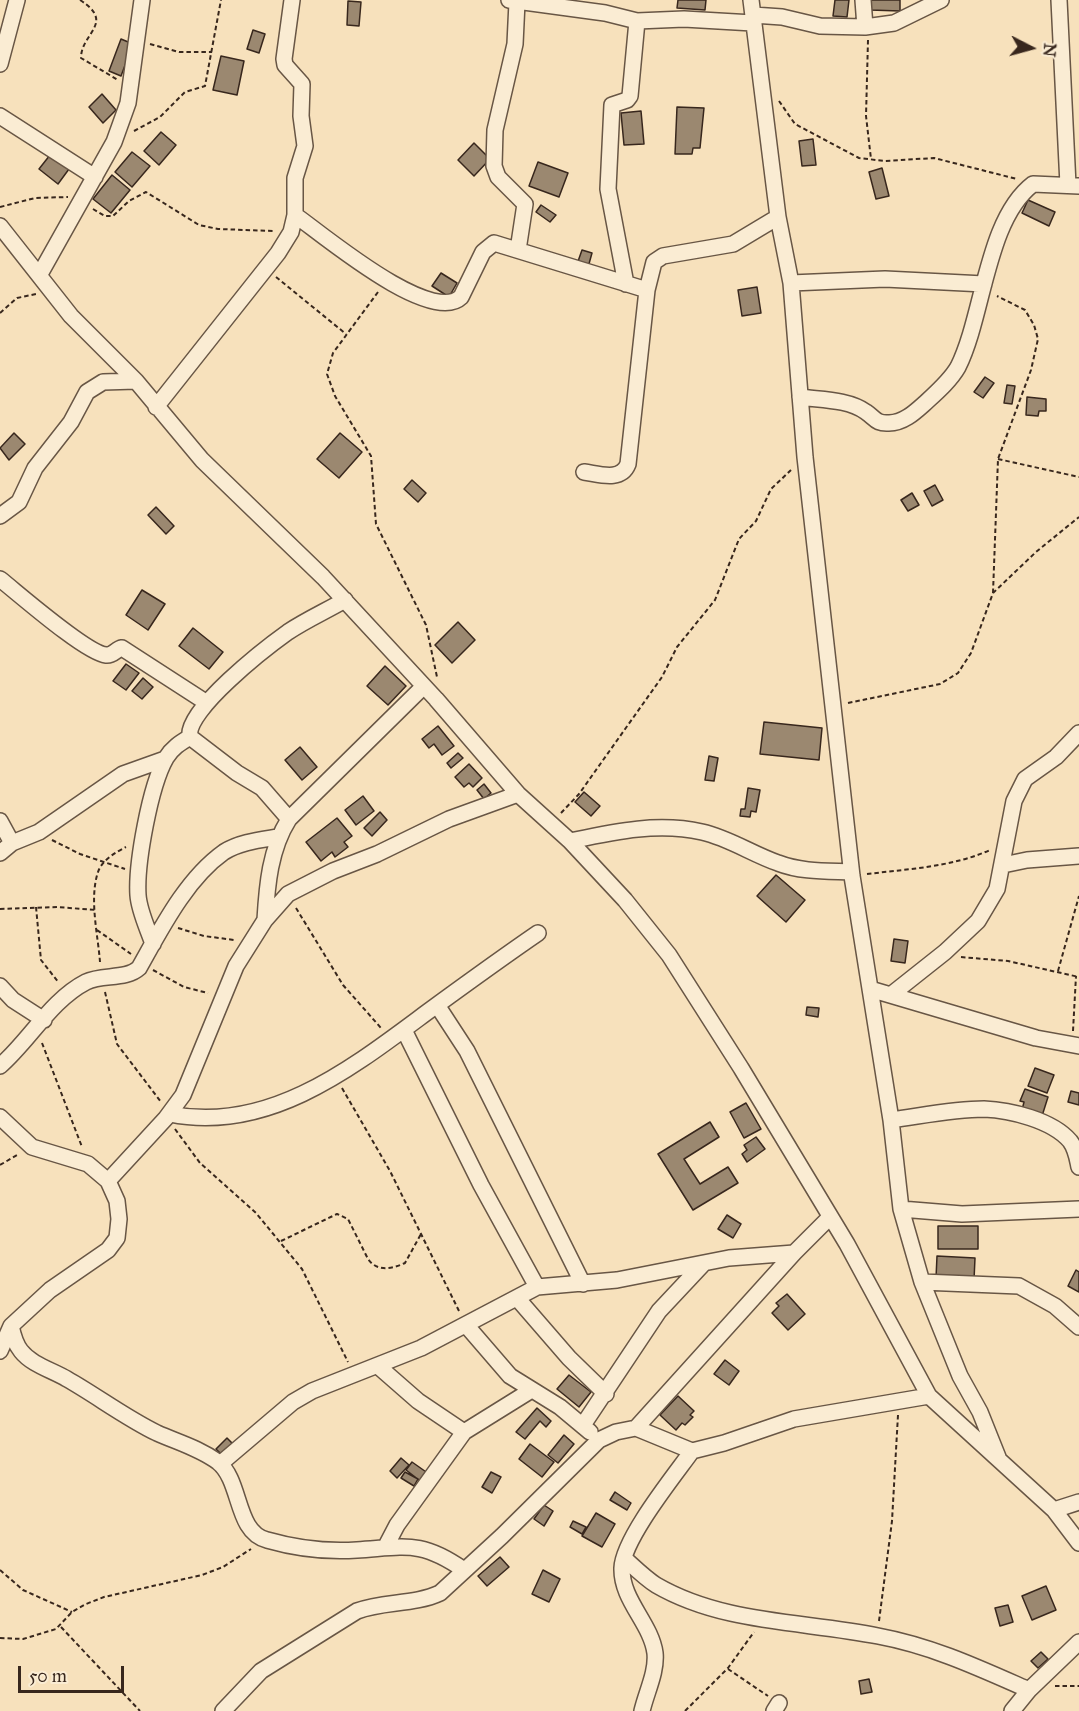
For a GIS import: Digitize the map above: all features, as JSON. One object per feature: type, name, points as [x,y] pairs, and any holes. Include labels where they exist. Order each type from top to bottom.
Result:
[{"type":"street","points":[[0,64],[16,0]]},
{"type":"street","points":[[40,274],[114,142],[130,87],[142,0]]},
{"type":"street","points":[[156,407],[291,232],[295,215],[295,178],[306,146],[301,116],[302,84],[287,67],[284,59],[292,0]]},
{"type":"street","points":[[863,0],[871,26]]},
{"type":"street","points":[[518,250],[525,204],[498,177],[494,166],[495,130],[515,44],[513,1],[555,4],[637,21],[752,13],[782,16],[820,26],[871,26],[894,23],[941,0]]},
{"type":"street","points":[[800,397],[843,403],[866,411],[876,422],[899,422],[921,406],[957,368],[1006,220],[1018,197],[1033,184],[1074,186],[1059,0]]},
{"type":"street","points":[[752,13],[778,217],[790,283],[805,457],[852,874],[891,1120],[901,1209],[922,1282],[960,1376],[980,1412],[999,1460]]},
{"type":"street","points":[[626,284],[608,189],[609,129],[612,105],[630,96],[637,21]]},
{"type":"street","points":[[0,116],[95,177]]},
{"type":"street","points":[[295,215],[386,281],[438,303],[450,304],[461,297],[486,246],[494,243],[646,290]]},
{"type":"street","points":[[584,472],[614,476],[620,474],[628,464],[646,290],[652,267],[658,258],[733,244],[778,217]]},
{"type":"street","points":[[0,225],[71,316],[136,381],[202,460],[431,682],[518,794],[570,841],[625,900],[669,955],[741,1068],[830,1217],[929,1396],[1054,1510],[1079,1543]]},
{"type":"street","points":[[790,283],[885,279],[983,286]]},
{"type":"street","points":[[0,516],[19,502],[35,468],[71,422],[87,392],[103,382],[136,381]]},
{"type":"street","points":[[0,579],[59,627],[102,654],[111,655],[122,648],[207,703]]},
{"type":"street","points":[[289,819],[262,788],[237,773],[190,737],[189,732],[193,720],[234,677],[288,632],[345,600]]},
{"type":"street","points":[[265,920],[266,896],[278,837],[289,819],[431,682]]},
{"type":"street","points":[[892,994],[945,952],[978,921],[989,906],[997,889],[1003,865],[1014,801],[1026,780],[1037,768],[1056,757],[1079,733]]},
{"type":"street","points":[[153,944],[138,898],[139,872],[149,810],[165,759],[178,744],[190,737]]},
{"type":"street","points":[[0,822],[6,848],[39,832],[123,774],[165,759]]},
{"type":"street","points":[[108,1181],[168,1116],[183,1095],[236,966],[265,920],[288,894],[333,871],[377,854],[449,819],[518,794]]},
{"type":"street","points":[[570,841],[603,834],[665,827],[702,832],[736,843],[779,864],[802,869],[852,874]]},
{"type":"street","points":[[0,1066],[68,995],[86,982],[101,976],[134,972],[165,923],[203,872],[225,852],[243,844],[278,837]]},
{"type":"street","points":[[1003,865],[1026,860],[1079,856]]},
{"type":"street","points":[[168,1116],[205,1119],[257,1112],[335,1078],[538,933]]},
{"type":"street","points":[[0,986],[40,1024]]},
{"type":"street","points":[[870,989],[1036,1038],[1075,1046]]},
{"type":"street","points":[[437,1005],[467,1051],[583,1284]]},
{"type":"street","points":[[404,1030],[481,1185],[537,1287]]},
{"type":"street","points":[[891,1120],[964,1110],[985,1109],[1009,1113],[1046,1124],[1063,1134],[1077,1153],[1079,1167]]},
{"type":"street","points":[[0,1117],[32,1147],[88,1164],[108,1181],[117,1200],[119,1219],[113,1244],[99,1258],[50,1290],[11,1326],[1,1347]]},
{"type":"street","points":[[901,1209],[962,1214],[1079,1209]]},
{"type":"street","points":[[636,1428],[794,1253],[830,1217]]},
{"type":"street","points":[[220,1464],[293,1402],[312,1391],[378,1366],[466,1325],[537,1287],[583,1284],[643,1276],[704,1263],[794,1253]]},
{"type":"street","points":[[584,1425],[659,1311],[704,1263]]},
{"type":"street","points":[[922,1282],[1019,1286],[1055,1306],[1079,1327]]},
{"type":"street","points":[[517,1298],[569,1358],[606,1394]]},
{"type":"street","points":[[466,1325],[494,1360],[530,1390],[584,1425],[599,1440]]},
{"type":"street","points":[[11,1326],[15,1342],[32,1361],[65,1377],[136,1422],[204,1453],[220,1464],[234,1488],[249,1528],[264,1540],[338,1550],[386,1546],[422,1548],[443,1556],[464,1570]]},
{"type":"street","points":[[378,1366],[418,1401],[464,1432]]},
{"type":"street","points":[[386,1546],[408,1508],[464,1432],[530,1390]]},
{"type":"street","points":[[224,1711],[261,1671],[357,1611],[368,1607],[429,1598],[448,1587],[599,1440],[616,1432],[636,1428],[692,1451],[724,1443],[794,1419],[929,1396]]},
{"type":"street","points":[[642,1711],[655,1667],[655,1652],[626,1589],[622,1569],[624,1558],[653,1505],[692,1451]]},
{"type":"street","points":[[1054,1510],[1079,1502]]},
{"type":"street","points":[[624,1558],[653,1583],[692,1602],[763,1620],[877,1635],[927,1647],[1031,1688]]},
{"type":"street","points":[[1012,1711],[1031,1688],[1079,1642]]},
{"type":"path","points":[[80,0],[90,6],[96,17],[96,26],[81,51],[81,58],[130,87]]},
{"type":"path","points":[[114,142],[160,117],[185,92],[205,86],[221,0]]},
{"type":"path","points":[[871,26],[866,59],[866,116],[871,159]]},
{"type":"path","points":[[136,40],[179,52],[212,52]]},
{"type":"path","points":[[779,101],[795,124],[859,158],[885,161],[934,158],[987,169],[1033,184]]},
{"type":"path","points":[[0,207],[34,198],[82,199],[109,217],[146,192],[199,225],[218,230],[291,232]]},
{"type":"path","points":[[264,268],[346,334]]},
{"type":"path","points":[[386,281],[330,359],[328,382],[371,456],[376,524],[426,625],[431,682]]},
{"type":"path","points":[[832,707],[940,684],[958,673],[971,653],[993,593],[998,459],[1031,370],[1038,339],[1034,325],[1024,310],[983,286]]},
{"type":"path","points":[[0,313],[17,298],[30,294],[54,294]]},
{"type":"path","points":[[551,824],[579,794],[662,677],[677,647],[715,600],[734,550],[756,521],[771,489],[805,457]]},
{"type":"path","points":[[998,459],[1079,477]]},
{"type":"path","points":[[993,593],[1079,517]]},
{"type":"path","points":[[39,832],[61,845],[104,863],[139,872]]},
{"type":"path","points":[[145,833],[104,863],[97,878],[96,910],[101,976],[117,1044],[200,1163],[256,1213],[302,1269],[356,1375]]},
{"type":"path","points":[[852,874],[933,866],[974,857],[1005,844]]},
{"type":"path","points":[[288,894],[343,985],[391,1039]]},
{"type":"path","points":[[1058,971],[1079,896]]},
{"type":"path","points":[[0,909],[36,907],[96,910]]},
{"type":"path","points":[[36,907],[42,960],[68,995]]},
{"type":"path","points":[[165,923],[191,933],[222,937],[250,946]]},
{"type":"path","points":[[97,930],[142,962],[184,987],[224,996]]},
{"type":"path","points":[[945,952],[1077,976],[1075,1046]]},
{"type":"path","points":[[40,1024],[88,1164]]},
{"type":"path","points":[[335,1078],[390,1170],[466,1325]]},
{"type":"path","points":[[0,1166],[32,1147]]},
{"type":"path","points":[[281,1241],[337,1214],[342,1215],[348,1219],[368,1259],[372,1264],[383,1268],[405,1263],[421,1234]]},
{"type":"path","points":[[877,1635],[892,1521],[898,1400]]},
{"type":"path","points":[[0,1638],[28,1639],[61,1627],[72,1612],[104,1597],[202,1575],[223,1567],[264,1540]]},
{"type":"path","points":[[0,1570],[23,1590],[72,1612]]},
{"type":"path","points":[[685,1711],[728,1668],[763,1620]]},
{"type":"path","points":[[61,1627],[140,1711]]},
{"type":"path","points":[[728,1668],[776,1707]]},
{"type":"path","points":[[1031,1688],[1079,1686]]},
{"type":"building","points":[[678,0],[706,0],[705,10],[677,8]]},
{"type":"building","points":[[835,0],[849,0],[847,17],[833,16]]},
{"type":"building","points":[[871,0],[900,0],[900,11],[870,10]]},
{"type":"building","points":[[348,1],[361,2],[359,26],[347,25]]},
{"type":"building","points":[[253,30],[265,34],[259,53],[247,49]]},
{"type":"building","points":[[121,39],[133,44],[121,76],[109,71]]},
{"type":"building","points":[[221,56],[244,61],[237,95],[213,90]]},
{"type":"building","points":[[102,94],[116,110],[103,123],[89,107]]},
{"type":"building","points":[[677,107],[704,108],[700,148],[693,148],[692,154],[675,154]]},
{"type":"building","points":[[641,111],[644,144],[624,145],[621,113]]},
{"type":"building","points":[[161,132],[176,145],[159,165],[144,151]]},
{"type":"building","points":[[813,139],[816,165],[802,166],[799,141]]},
{"type":"building","points":[[474,143],[490,159],[474,176],[458,160]]},
{"type":"building","points":[[132,152],[150,166],[132,187],[115,172]]},
{"type":"building","points":[[50,155],[69,169],[58,184],[39,169]]},
{"type":"building","points":[[538,162],[568,173],[559,197],[529,186]]},
{"type":"building","points":[[882,168],[889,196],[876,199],[869,172]]},
{"type":"building","points":[[112,175],[130,190],[111,213],[93,199]]},
{"type":"building","points":[[1028,200],[1055,212],[1049,226],[1022,213]]},
{"type":"building","points":[[541,205],[556,215],[550,222],[536,212]]},
{"type":"building","points":[[582,250],[592,253],[587,271],[576,267]]},
{"type":"building","points":[[441,273],[457,283],[449,297],[432,286]]},
{"type":"building","points":[[757,287],[761,313],[742,316],[738,290]]},
{"type":"building","points":[[985,377],[994,383],[983,398],[974,392]]},
{"type":"building","points":[[1007,385],[1015,386],[1012,404],[1004,403]]},
{"type":"building","points":[[1027,397],[1046,399],[1046,411],[1039,411],[1038,416],[1026,415]]},
{"type":"building","points":[[14,433],[25,444],[9,460],[0,448]]},
{"type":"building","points":[[340,433],[362,452],[339,478],[317,459]]},
{"type":"building","points":[[412,480],[426,493],[418,502],[404,489]]},
{"type":"building","points":[[935,485],[943,500],[932,506],[924,491]]},
{"type":"building","points":[[912,493],[919,505],[908,511],[901,500]]},
{"type":"building","points":[[156,507],[174,526],[166,534],[148,515]]},
{"type":"building","points":[[142,590],[165,604],[148,630],[126,615]]},
{"type":"building","points":[[458,622],[475,640],[452,663],[435,645]]},
{"type":"building","points":[[193,628],[223,652],[209,669],[179,646]]},
{"type":"building","points":[[126,664],[139,673],[126,690],[113,681]]},
{"type":"building","points":[[385,666],[406,686],[388,705],[367,686]]},
{"type":"building","points":[[143,678],[153,687],[142,699],[132,691]]},
{"type":"building","points":[[764,722],[822,728],[819,760],[760,754]]},
{"type":"building","points":[[438,726],[454,746],[442,755],[434,744],[429,748],[422,739]]},
{"type":"building","points":[[300,747],[317,767],[302,780],[285,760]]},
{"type":"building","points":[[458,753],[463,758],[451,768],[447,763]]},
{"type":"building","points":[[709,756],[718,758],[714,781],[705,780]]},
{"type":"building","points":[[469,764],[482,778],[473,787],[469,783],[464,787],[455,777]]},
{"type":"building","points":[[484,784],[491,793],[484,799],[477,790]]},
{"type":"building","points":[[748,788],[760,790],[756,812],[751,811],[750,817],[740,816],[741,809],[745,809]]},
{"type":"building","points":[[584,792],[600,806],[591,816],[575,802]]},
{"type":"building","points":[[363,796],[374,811],[356,825],[345,810]]},
{"type":"building","points":[[380,812],[387,820],[372,836],[364,828]]},
{"type":"building","points":[[337,818],[352,836],[344,842],[348,847],[335,857],[332,852],[321,861],[306,842]]},
{"type":"building","points":[[776,875],[805,900],[786,922],[757,896]]},
{"type":"building","points":[[894,939],[908,941],[905,963],[891,961]]},
{"type":"building","points":[[807,1007],[819,1008],[818,1017],[806,1015]]},
{"type":"building","points":[[1035,1068],[1054,1075],[1047,1093],[1028,1086]]},
{"type":"building","points":[[1025,1089],[1048,1097],[1042,1116],[1022,1110],[1024,1102],[1020,1101]]},
{"type":"building","points":[[1071,1091],[1079,1093],[1079,1105],[1068,1102]]},
{"type":"building","points":[[746,1103],[761,1129],[744,1138],[730,1112]]},
{"type":"building","points":[[710,1122],[719,1137],[684,1159],[700,1184],[728,1167],[738,1183],[693,1210],[658,1154]]},
{"type":"building","points":[[756,1137],[765,1149],[747,1162],[742,1154],[747,1150],[744,1145]]},
{"type":"building","points":[[727,1215],[741,1224],[733,1238],[718,1229]]},
{"type":"building","points":[[938,1226],[978,1226],[978,1249],[938,1249]]},
{"type":"building","points":[[937,1256],[975,1258],[974,1280],[936,1278]]},
{"type":"building","points":[[1076,1270],[1079,1272],[1079,1292],[1068,1286]]},
{"type":"building","points":[[787,1294],[805,1314],[788,1330],[772,1313],[779,1306],[776,1303]]},
{"type":"building","points":[[725,1360],[739,1371],[729,1385],[714,1374]]},
{"type":"building","points":[[569,1375],[591,1392],[579,1407],[557,1389]]},
{"type":"building","points":[[678,1396],[694,1411],[690,1415],[693,1417],[685,1425],[682,1423],[676,1430],[660,1415]]},
{"type":"building","points":[[537,1408],[551,1421],[546,1427],[540,1421],[525,1439],[516,1432]]},
{"type":"building","points":[[564,1435],[574,1444],[558,1463],[548,1455]]},
{"type":"building","points":[[227,1438],[234,1445],[223,1456],[216,1449]]},
{"type":"building","points":[[530,1444],[554,1462],[542,1477],[519,1459]]},
{"type":"building","points":[[401,1458],[409,1465],[397,1478],[390,1471]]},
{"type":"building","points":[[412,1462],[429,1474],[423,1483],[406,1470]]},
{"type":"building","points":[[405,1472],[418,1479],[414,1486],[401,1478]]},
{"type":"building","points":[[491,1472],[501,1477],[492,1493],[482,1487]]},
{"type":"building","points":[[615,1492],[631,1503],[627,1510],[610,1500]]},
{"type":"building","points":[[544,1505],[553,1511],[544,1526],[534,1519]]},
{"type":"building","points":[[596,1513],[615,1524],[602,1547],[582,1536]]},
{"type":"building","points":[[573,1521],[586,1527],[582,1534],[570,1527]]},
{"type":"building","points":[[500,1557],[509,1567],[487,1586],[478,1576]]},
{"type":"building","points":[[543,1570],[560,1579],[549,1602],[532,1594]]},
{"type":"building","points":[[1046,1586],[1056,1610],[1032,1620],[1022,1596]]},
{"type":"building","points":[[1008,1605],[1013,1622],[1000,1626],[995,1608]]},
{"type":"building","points":[[1041,1652],[1048,1659],[1038,1668],[1031,1661]]},
{"type":"building","points":[[869,1679],[872,1692],[861,1694],[859,1681]]}]
